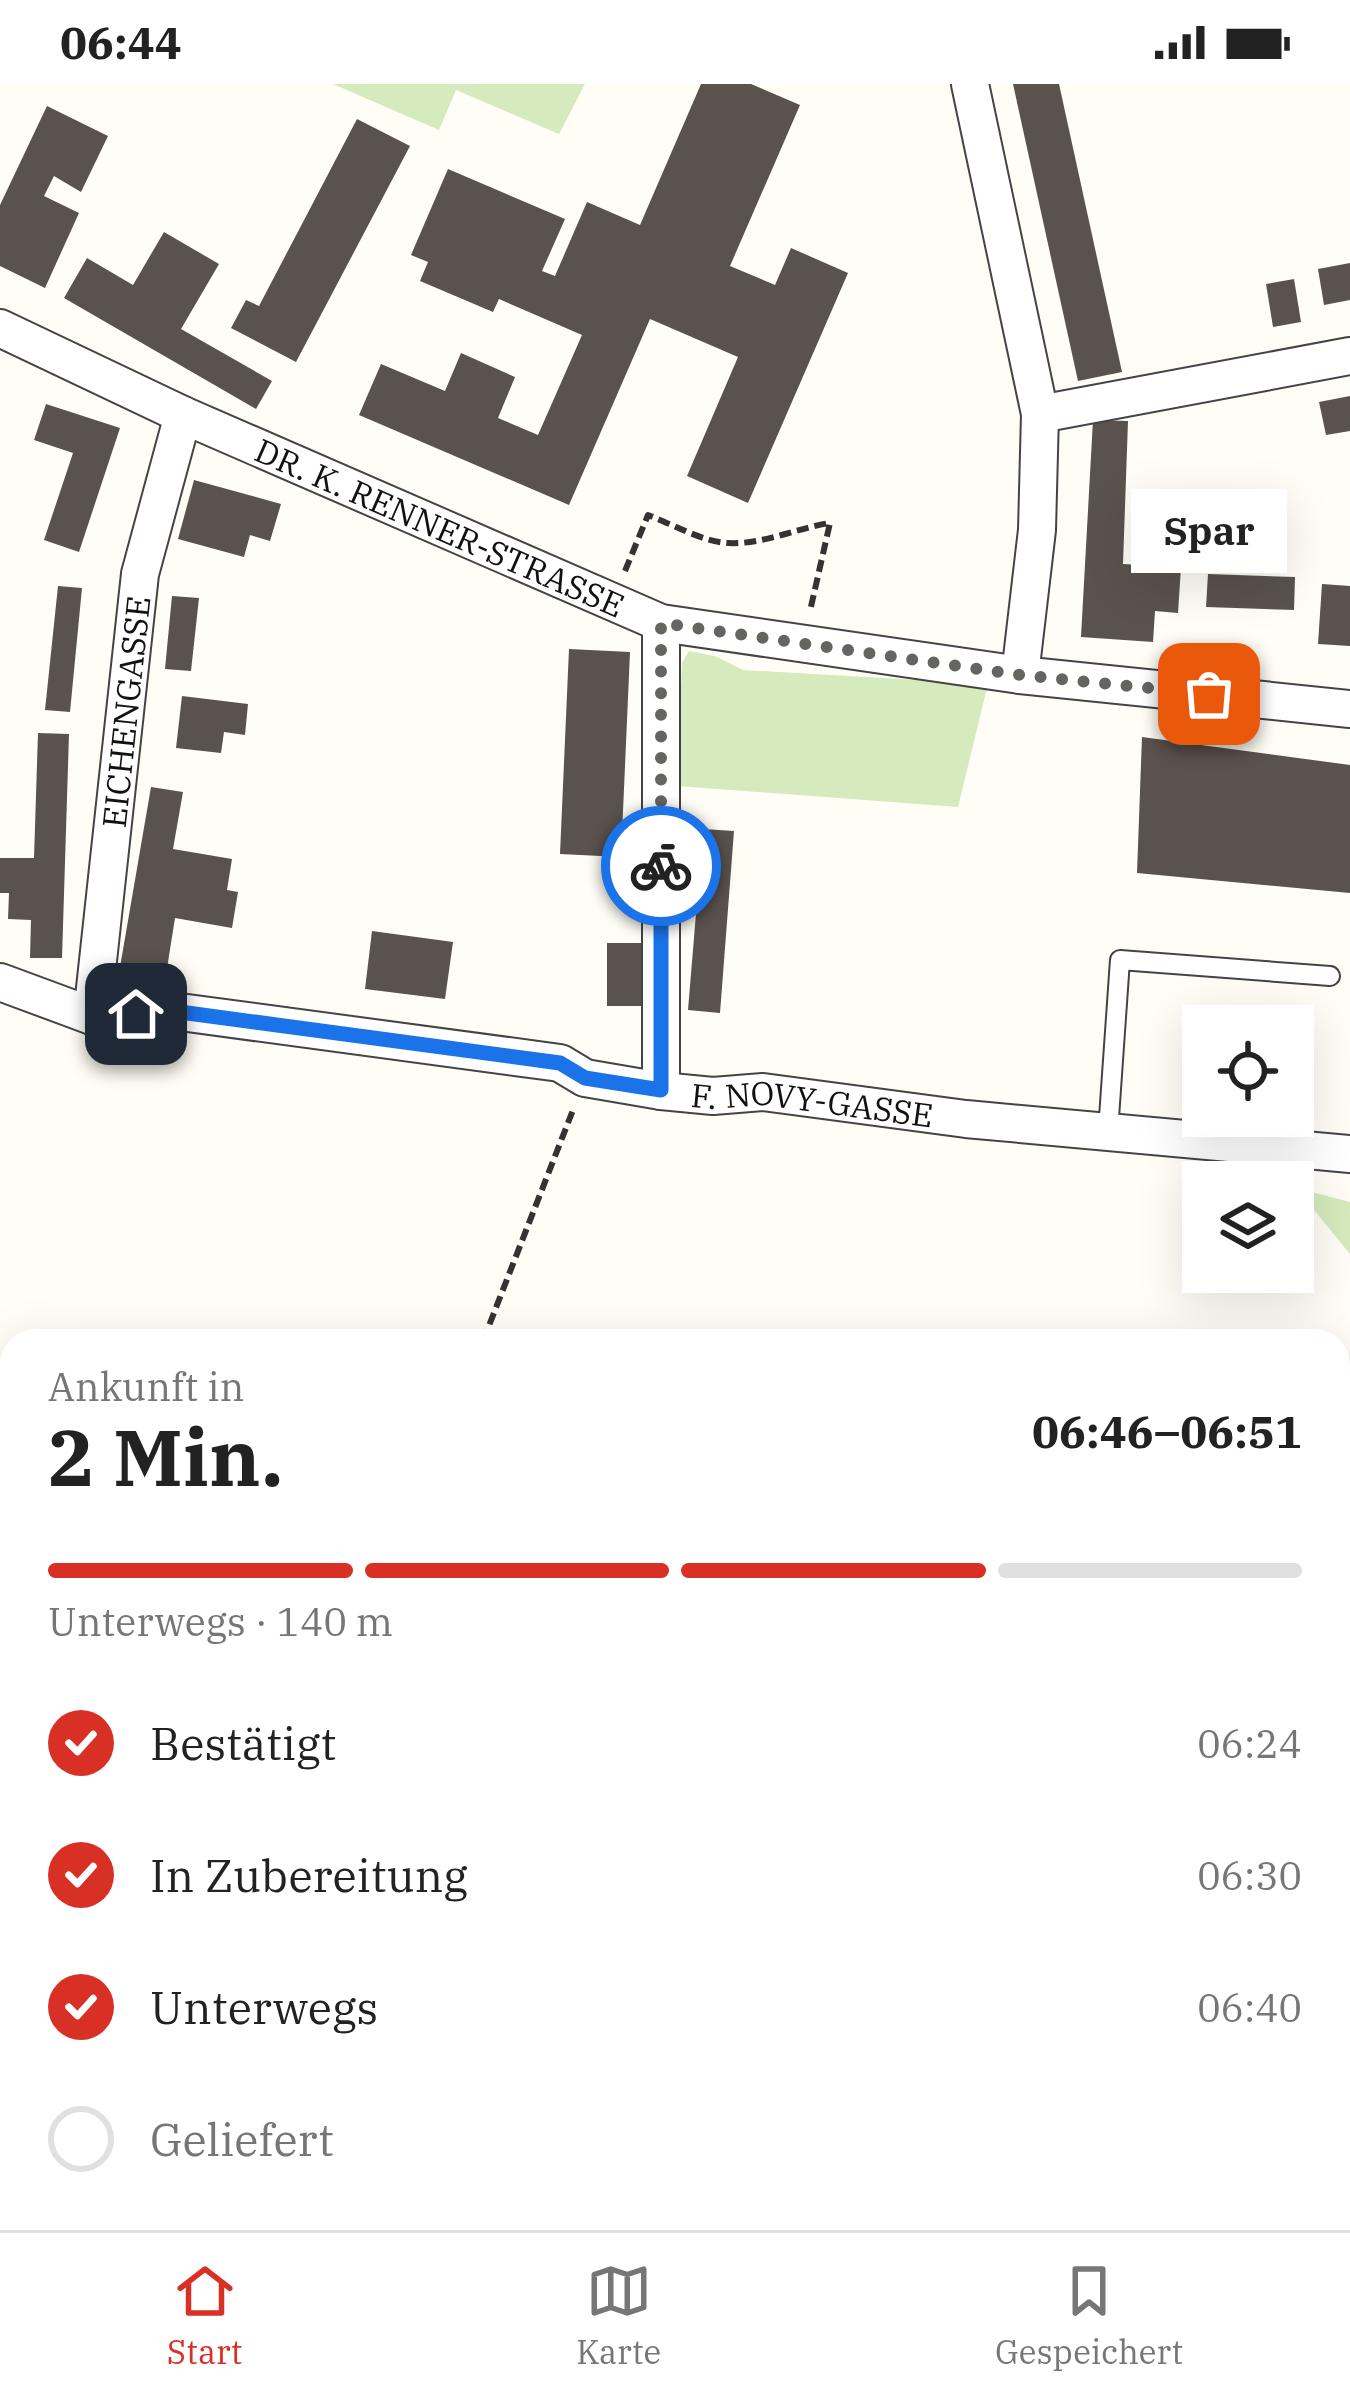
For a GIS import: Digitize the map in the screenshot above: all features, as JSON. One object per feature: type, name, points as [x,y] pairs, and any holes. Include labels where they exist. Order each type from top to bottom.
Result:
[{"type":"street","points":[[970,84],[1040,414],[1037,530],[1020,675]]},
{"type":"street","name":"DR. K. RENNER-STRASSE","points":[[0,328],[183,415],[661,623],[1020,675],[1350,709]]},
{"type":"street","points":[[1040,414],[1350,356]]},
{"type":"street","name":"EICHENGASSE","points":[[92,1016],[140,574],[183,415]]},
{"type":"street","points":[[661,623],[661,1090]]},
{"type":"street","name":"F. NOVY-GASSE","points":[[0,982],[92,1016],[180,1012],[560,1063],[585,1078],[661,1090],[713,1096],[763,1092],[966,1119],[1350,1154]]},
{"type":"lane","points":[[1108,1132],[1120,960],[1330,976]]},
{"type":"path","points":[[611,602],[648,515],[725,544],[830,523],[802,644]]},
{"type":"path","points":[[488,1329],[585,1078]]},
{"type":"green space","points":[[333,84],[585,84],[559,134],[456,90],[439,130]]},
{"type":"green space","points":[[689,651],[715,656],[743,670],[988,684],[958,807],[677,786],[682,663]]},
{"type":"green space","points":[[1314,1193],[1350,1202],[1350,1254],[1314,1210]]},
{"type":"building","points":[[701,84],[751,84],[800,105],[730,266],[775,285],[791,248],[848,273],[748,503],[687,476],[738,357],[650,319],[569,505],[359,415],[381,364],[445,391],[461,353],[515,377],[498,418],[538,435],[582,335],[499,299],[493,312],[420,281],[428,262],[411,255],[448,169],[565,219],[542,271],[555,276],[587,202],[640,225]]},
{"type":"building","points":[[1013,84],[1059,84],[1122,372],[1078,381]]},
{"type":"building","points":[[47,106],[108,136],[81,192],[54,176],[44,196],[79,213],[45,288],[0,266],[0,205]]},
{"type":"building","points":[[357,119],[410,146],[296,362],[231,328],[246,300],[259,306]]},
{"type":"building","points":[[164,232],[219,264],[181,329],[272,381],[256,409],[64,298],[87,258],[133,285]]},
{"type":"building","points":[[1350,263],[1350,300],[1324,305],[1318,269]]},
{"type":"building","points":[[1294,279],[1301,322],[1273,327],[1266,284]]},
{"type":"building","points":[[1350,396],[1350,431],[1326,435],[1319,402]]},
{"type":"building","points":[[46,404],[120,428],[79,552],[44,540],[73,453],[34,440]]},
{"type":"building","points":[[1093,420],[1128,421],[1123,564],[1181,567],[1178,613],[1155,611],[1153,642],[1081,637]]},
{"type":"building","points":[[194,480],[281,504],[270,541],[250,535],[244,557],[178,539]]},
{"type":"building","points":[[1208,574],[1295,577],[1294,610],[1206,607]]},
{"type":"building","points":[[1322,584],[1350,586],[1350,646],[1318,644]]},
{"type":"building","points":[[58,586],[82,588],[70,712],[45,710]]},
{"type":"building","points":[[172,596],[199,598],[191,671],[165,669]]},
{"type":"building","points":[[569,649],[630,652],[621,857],[560,854]]},
{"type":"building","points":[[182,696],[248,704],[245,735],[224,732],[221,753],[176,748]]},
{"type":"building","points":[[38,733],[69,734],[62,958],[30,958],[31,920],[8,919],[9,893],[0,893],[0,858],[34,858]]},
{"type":"building","points":[[1142,737],[1350,765],[1350,893],[1137,873]]},
{"type":"building","points":[[151,787],[183,792],[173,849],[232,859],[227,890],[238,892],[232,928],[175,918],[165,981],[119,973]]},
{"type":"building","points":[[703,829],[734,831],[720,1013],[688,1010]]},
{"type":"building","points":[[372,931],[453,942],[445,999],[365,989]]},
{"type":"building","points":[[607,943],[644,943],[644,1006],[607,1006]]},
{"type":"way so far","points":[[661,866],[661,623],[1020,675],[1209,694]]},
{"type":"place","name":"Spar","points":[[1209,694]]},
{"type":"route","points":[[136,1014],[180,1012],[560,1063],[585,1078],[661,1090],[661,866]]}]
